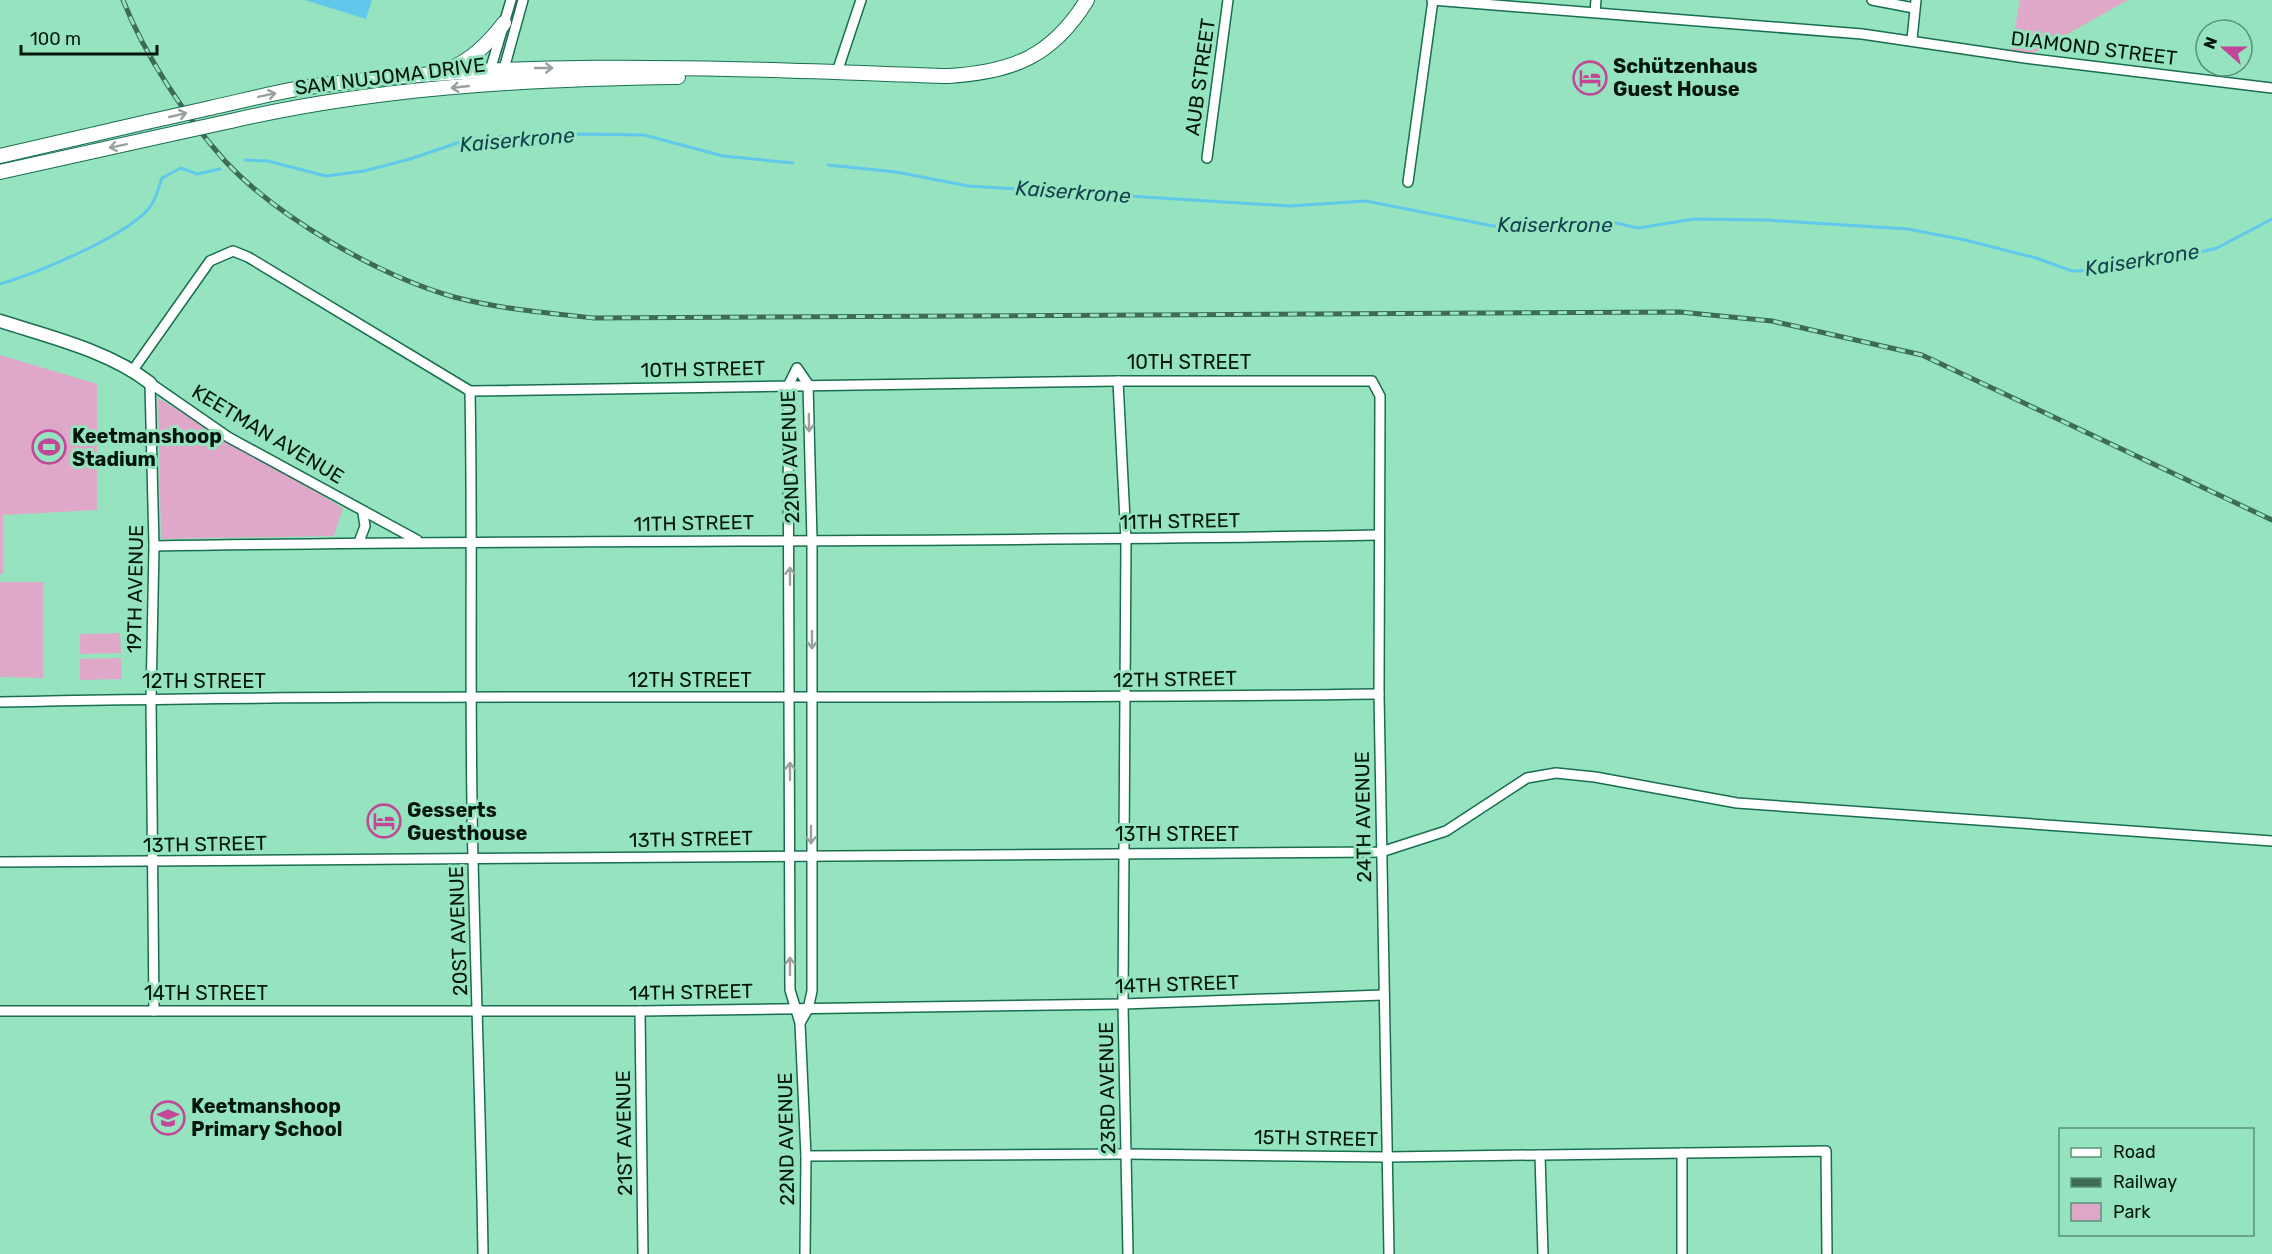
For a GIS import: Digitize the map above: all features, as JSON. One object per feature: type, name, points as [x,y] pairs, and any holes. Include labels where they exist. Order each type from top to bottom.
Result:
[{"type":"main road","name":"SAM NUJOMA DRIVE","points":[[0,156],[305,87],[442,72],[496,69],[654,68],[948,76],[988,73],[1030,57],[1052,42],[1077,16],[1087,0]]},
{"type":"main road","points":[[442,72],[475,55],[504,23]]},
{"type":"main road","name":"SAM NUJOMA DRIVE","points":[[0,172],[334,100],[493,84],[772,75],[791,72]]},
{"type":"street","points":[[493,84],[504,23],[511,0]]},
{"type":"street","points":[[496,69],[523,0]]},
{"type":"street","points":[[837,72],[861,0]]},
{"type":"street","name":"AUB STREET","points":[[1207,158],[1228,0]]},
{"type":"street","points":[[1408,182],[1432,0]]},
{"type":"street","name":"DIAMOND STREET","points":[[1432,0],[1912,39],[2017,57],[2272,88]]},
{"type":"street","points":[[1595,12],[1596,0]]},
{"type":"street","points":[[1872,0],[1915,4],[1912,39]]},
{"type":"street","points":[[133,370],[210,261],[223,253],[233,251],[248,257],[471,391]]},
{"type":"street","name":"KEETMAN AVENUE","points":[[0,321],[53,338],[133,370],[228,437],[363,513],[418,541]]},
{"type":"street","name":"22ND AVENUE","points":[[800,1023],[808,1009],[812,991],[812,540],[808,384],[797,368],[788,386],[790,990],[800,1023],[806,1156],[805,1254]]},
{"type":"street","name":"23RD AVENUE","points":[[1118,381],[1126,540],[1123,1004],[1128,1254]]},
{"type":"street","name":"10TH STREET","points":[[471,391],[808,384],[1371,381]]},
{"type":"street","name":"24TH AVENUE","points":[[1371,381],[1380,396],[1379,694],[1389,1254]]},
{"type":"street","name":"19TH AVENUE","points":[[150,383],[154,546],[151,699],[154,1011]]},
{"type":"street","name":"20ST AVENUE","points":[[471,391],[473,859],[479,1010],[483,1254]]},
{"type":"street","points":[[359,542],[365,526],[363,513]]},
{"type":"street","name":"11TH STREET","points":[[154,546],[418,541],[473,543],[1126,540],[1378,535]]},
{"type":"street","name":"12TH STREET","points":[[0,702],[151,699],[1126,698],[1379,694]]},
{"type":"street","name":"13TH STREET","points":[[0,862],[811,857],[1124,852],[1381,852],[1446,831],[1527,778],[1556,773],[1596,777],[1737,802],[2272,841]]},
{"type":"street","name":"14TH STREET","points":[[0,1011],[640,1011],[1123,1004],[1383,995]]},
{"type":"street","name":"21ST AVENUE","points":[[640,1011],[643,1254]]},
{"type":"street","name":"15TH STREET","points":[[806,1156],[1126,1154],[1388,1157],[1826,1151],[1827,1254]]},
{"type":"street","points":[[1682,1153],[1682,1254]]},
{"type":"street","points":[[1540,1155],[1543,1254]]},
{"type":"green space","points":[[2020,0],[2128,0],[2025,58],[2010,55]]},
{"type":"green space","name":"Keetmanshoop Stadium","points":[[0,355],[97,384],[97,510],[3,515],[3,574],[0,574]]},
{"type":"green space","points":[[158,398],[343,508],[334,536],[161,539]]},
{"type":"green space","points":[[0,582],[43,582],[43,678],[0,677]]},
{"type":"green space","points":[[120,633],[121,653],[80,654],[80,634]]},
{"type":"green space","points":[[121,658],[122,679],[80,680],[80,659]]},
{"type":"water","points":[[305,0],[372,0],[366,19]]},
{"type":"waterway","name":"Kaiserkrone","points":[[245,160],[268,161],[326,176],[364,171],[410,159],[463,141],[504,136],[584,134],[644,135],[723,156],[793,163]]},
{"type":"waterway","name":"Kaiserkrone","points":[[828,165],[896,172],[968,186],[1290,206],[1366,201],[1493,226],[1616,223],[1638,228],[1694,219],[1766,220],[1908,229],[1965,240],[2036,258],[2072,271],[2107,270],[2165,261],[2217,248],[2272,219]]},
{"type":"waterway","name":"Kaiserkrone","points":[[0,284],[36,272],[82,252],[125,228],[142,216],[152,204],[162,178],[181,168],[197,174],[220,169]]},
{"type":"railway","points":[[123,0],[154,64],[167,85],[195,125],[225,161],[247,182],[301,224],[332,243],[394,275],[454,297],[506,308],[594,318],[1680,312],[1772,321],[1922,355],[2272,520]]},
{"type":"place","name":"Schützenhaus Guest House","points":[[1590,78]]},
{"type":"place","name":"Keetmanshoop Stadium","points":[[49,447]]},
{"type":"place","name":"Gesserts Guesthouse","points":[[384,821]]},
{"type":"place","name":"Keetmanshoop Primary School","points":[[168,1118]]}]
